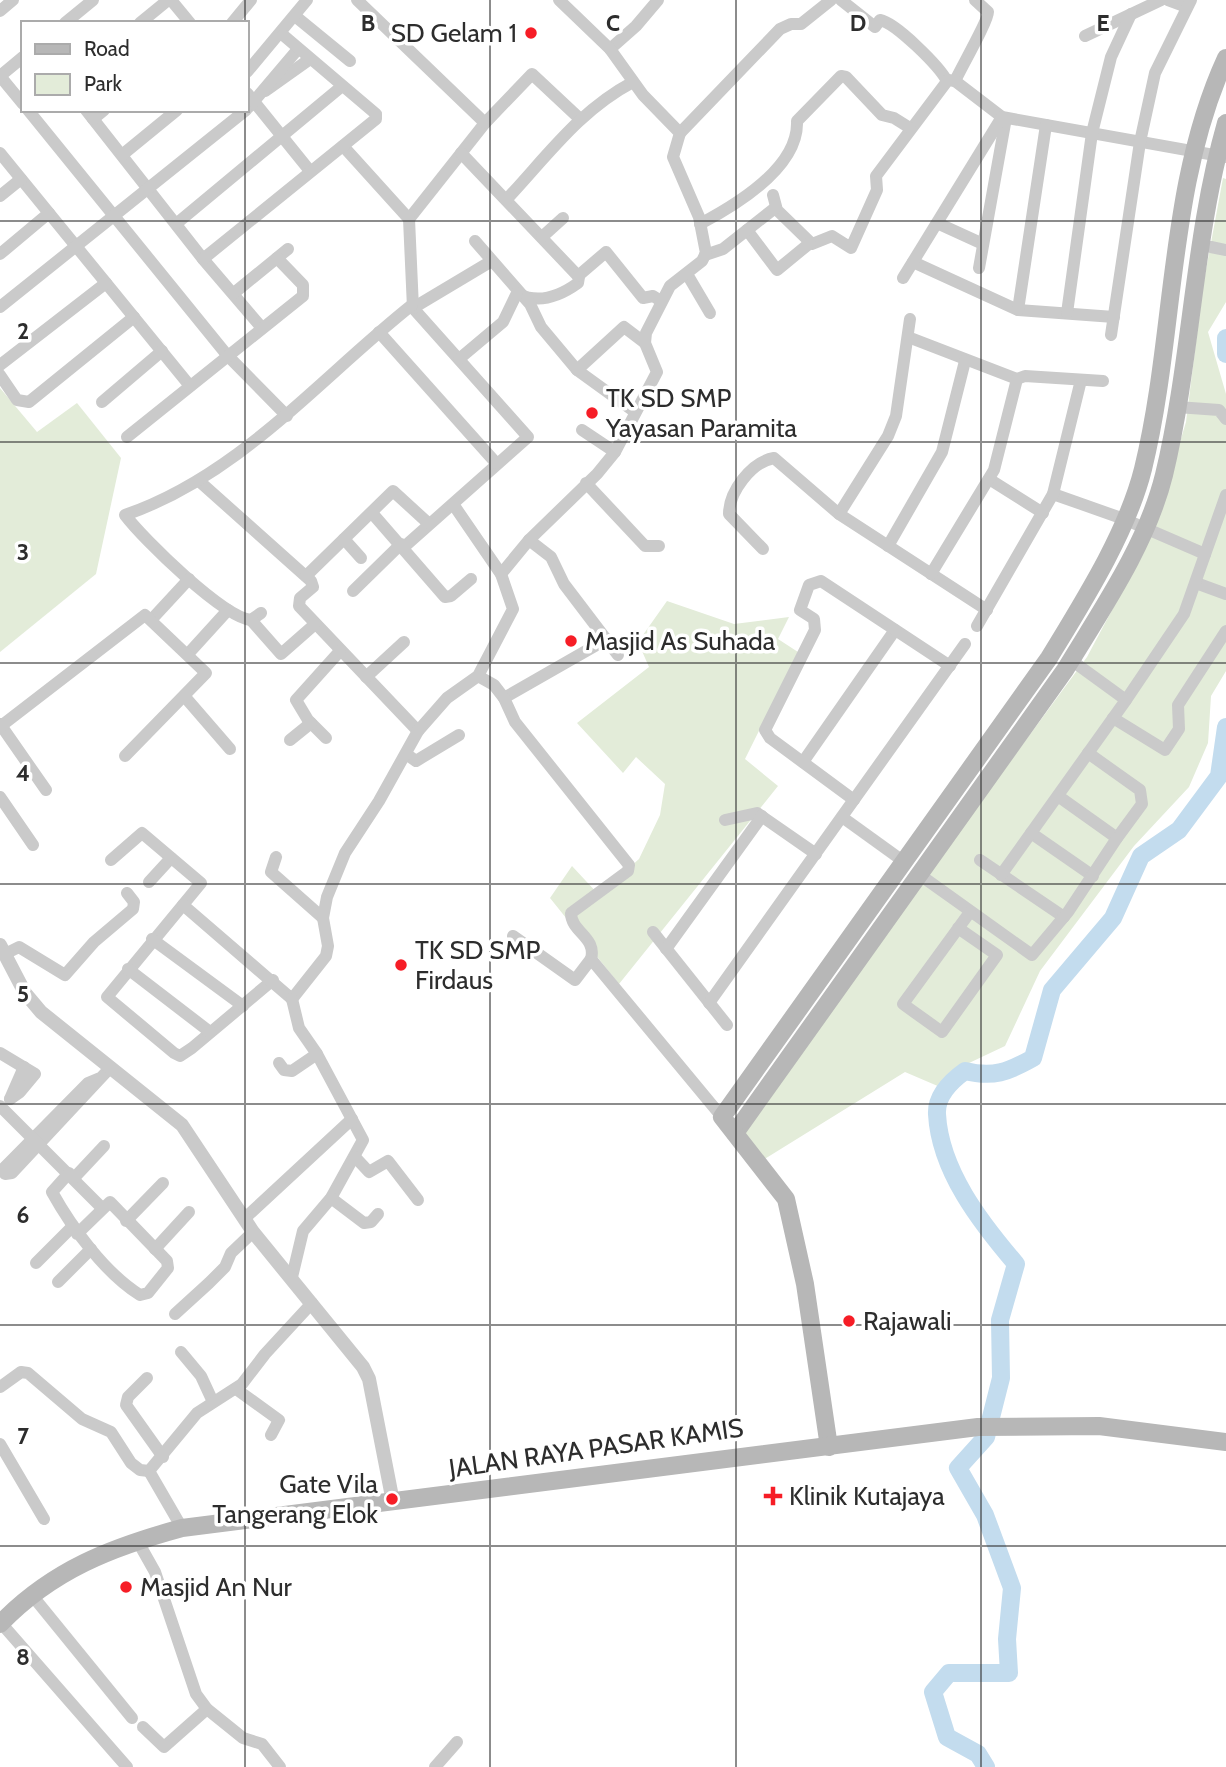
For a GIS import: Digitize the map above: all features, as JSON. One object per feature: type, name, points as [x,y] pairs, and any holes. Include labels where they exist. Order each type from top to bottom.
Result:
[{"type":"main road","points":[[736,1133],[1071,660],[1105,605],[1133,524],[1226,58]]},
{"type":"main road","points":[[829,1447],[805,1284],[786,1199],[722,1117],[1049,659],[1163,477],[1177,407],[1209,153],[1226,123]]},
{"type":"main road","points":[[892,878],[908,890]]},
{"type":"main road","name":"JALAN RAYA PASAR KAMIS","points":[[0,1623],[32,1594],[86,1560],[138,1540],[182,1528],[592,1478],[763,1452],[829,1447],[978,1427],[1099,1426],[1226,1442]]},
{"type":"street","points":[[0,10],[13,0]]},
{"type":"street","points":[[67,21],[93,0]]},
{"type":"street","points":[[143,21],[170,0],[188,21]]},
{"type":"street","points":[[234,21],[251,0]]},
{"type":"street","points":[[248,71],[307,0]]},
{"type":"street","points":[[357,0],[485,123]]},
{"type":"street","points":[[559,0],[610,49],[634,82],[680,133]]},
{"type":"street","points":[[610,49],[636,26],[658,0]]},
{"type":"street","points":[[705,255],[700,224],[687,186],[673,157],[680,133],[780,29],[791,24],[801,24],[831,0]]},
{"type":"street","points":[[841,0],[875,27],[880,20],[904,34],[951,81],[1004,117],[1209,153]]},
{"type":"street","points":[[501,574],[529,540],[615,452],[657,372],[645,343],[646,333],[670,286],[687,274],[705,255],[723,249],[747,230],[774,201],[810,243],[816,244],[832,236],[849,248],[852,246],[877,190],[875,178],[910,128],[951,81],[989,19],[988,12],[975,0]]},
{"type":"street","points":[[1085,36],[1161,0]]},
{"type":"street","points":[[1111,335],[1140,142],[1155,73],[1189,4],[1168,0]]},
{"type":"street","points":[[1067,313],[1092,133],[1111,57],[1131,14]]},
{"type":"street","points":[[295,16],[350,61]]},
{"type":"street","points":[[203,259],[377,116],[283,35]]},
{"type":"street","points":[[264,92],[275,73],[298,49]]},
{"type":"street","points":[[21,59],[0,76],[21,102]]},
{"type":"street","points":[[310,59],[248,104],[282,136],[310,171]]},
{"type":"street","points":[[353,591],[528,437],[412,306],[410,219],[485,123],[532,74],[579,118]]},
{"type":"street","points":[[700,224],[769,178],[798,134],[797,121],[841,76],[846,77],[882,116],[894,118],[910,128]]},
{"type":"street","points":[[507,199],[579,118],[607,96],[634,82]]},
{"type":"street","points":[[177,224],[341,87]]},
{"type":"street","points":[[29,112],[227,355],[287,416]]},
{"type":"street","points":[[122,155],[175,112]]},
{"type":"street","points":[[0,307],[115,217],[239,112]]},
{"type":"street","points":[[90,115],[203,259],[262,328]]},
{"type":"street","points":[[903,278],[1004,117]]},
{"type":"street","points":[[979,268],[1004,117]]},
{"type":"street","points":[[1018,310],[1046,125]]},
{"type":"street","points":[[342,146],[410,219]]},
{"type":"street","points":[[0,153],[190,386]]},
{"type":"street","points":[[461,153],[578,276],[578,283],[547,298],[531,300],[518,294]]},
{"type":"street","points":[[0,196],[21,179]]},
{"type":"street","points":[[0,254],[49,213]]},
{"type":"street","points":[[542,237],[563,218]]},
{"type":"street","points":[[937,223],[983,244]]},
{"type":"street","points":[[747,230],[778,270],[810,243]]},
{"type":"street","points":[[475,241],[490,262],[530,304],[541,327],[577,370],[635,412]]},
{"type":"street","points":[[1211,247],[1226,250]]},
{"type":"street","points":[[233,293],[288,249]]},
{"type":"street","points":[[578,276],[606,252],[643,298],[651,296],[661,301]]},
{"type":"street","points":[[127,438],[304,292],[303,285],[277,258]]},
{"type":"street","points":[[314,625],[281,654],[256,617],[237,618],[189,579],[125,515],[199,481],[287,416],[379,332],[412,306],[490,262]]},
{"type":"street","points":[[913,262],[1018,310],[1114,317]]},
{"type":"street","points":[[687,274],[710,313]]},
{"type":"street","points":[[0,365],[106,283]]},
{"type":"street","points":[[459,359],[503,322],[518,294]]},
{"type":"street","points":[[0,375],[17,400],[29,402],[134,317]]},
{"type":"street","points":[[839,514],[888,436],[896,416],[910,319]]},
{"type":"street","points":[[577,370],[624,327],[645,343]]},
{"type":"street","points":[[379,332],[496,463]]},
{"type":"street","points":[[908,337],[1017,379],[1025,376],[1103,381]]},
{"type":"street","points":[[102,402],[162,351]]},
{"type":"street","points":[[888,546],[942,452],[965,361]]},
{"type":"street","points":[[931,574],[989,479],[999,456],[1017,379]]},
{"type":"street","points":[[977,626],[1053,494],[1081,380]]},
{"type":"street","points":[[1177,407],[1219,410],[1226,419]]},
{"type":"street","points":[[582,430],[615,452]]},
{"type":"street","points":[[763,550],[729,514],[732,492],[766,460],[774,458],[839,514],[987,610]]},
{"type":"street","points":[[989,479],[1043,513]]},
{"type":"street","points":[[199,481],[306,576],[313,587],[298,603],[314,625],[418,731]]},
{"type":"street","points":[[586,483],[615,518],[645,545],[659,546]]},
{"type":"street","points":[[306,576],[395,491],[428,523]]},
{"type":"street","points":[[1053,494],[1205,554]]},
{"type":"street","points":[[1000,875],[1182,619],[1226,495]]},
{"type":"street","points":[[292,999],[326,956],[328,946],[323,918],[327,897],[345,853],[418,731],[447,698],[478,676],[513,609],[501,574],[453,504]]},
{"type":"street","points":[[372,513],[445,597],[451,596],[471,579]]},
{"type":"street","points":[[344,539],[361,558]]},
{"type":"street","points":[[529,540],[551,557],[559,577],[618,655]]},
{"type":"street","points":[[152,619],[189,579]]},
{"type":"street","points":[[854,800],[766,733],[766,727],[815,629],[814,619],[800,610],[813,581],[821,581],[950,666]]},
{"type":"street","points":[[1196,583],[1226,594]]},
{"type":"street","points":[[188,654],[228,610]]},
{"type":"street","points":[[46,790],[1,725],[140,616],[152,619],[206,673],[125,756]]},
{"type":"street","points":[[803,762],[895,630]]},
{"type":"street","points":[[1113,718],[1165,750],[1179,729],[1178,705],[1226,631]]},
{"type":"street","points":[[505,698],[607,639]]},
{"type":"street","points":[[366,677],[404,642]]},
{"type":"street","points":[[709,1003],[965,644]]},
{"type":"street","points":[[326,738],[296,705],[296,699],[340,652]]},
{"type":"street","points":[[1071,660],[1126,700]]},
{"type":"street","points":[[478,676],[494,685],[505,698],[515,722],[629,865],[628,871],[571,913],[572,920],[591,943],[591,959],[575,979],[513,936]]},
{"type":"street","points":[[185,696],[230,748]]},
{"type":"street","points":[[290,740],[311,723]]},
{"type":"street","points":[[406,754],[416,761],[459,735]]},
{"type":"street","points":[[920,875],[1032,955],[1064,918],[1142,804],[1142,795],[1088,753]]},
{"type":"street","points":[[1058,796],[1117,838]]},
{"type":"street","points":[[0,797],[33,845]]},
{"type":"street","points":[[725,820],[757,813],[816,854]]},
{"type":"street","points":[[666,949],[762,816]]},
{"type":"street","points":[[842,817],[903,861]]},
{"type":"street","points":[[111,860],[141,832],[201,883],[128,968],[107,999],[174,1053],[182,1055],[273,980]]},
{"type":"street","points":[[1031,833],[1093,876]]},
{"type":"street","points":[[276,857],[271,872],[323,918]]},
{"type":"street","points":[[149,881],[171,858]]},
{"type":"street","points":[[980,860],[1064,918]]},
{"type":"street","points":[[127,893],[135,904],[133,909],[94,942],[65,975],[19,947],[3,950],[33,1004],[105,1074],[182,1125],[253,1232],[368,1374],[393,1502]]},
{"type":"street","points":[[183,905],[292,999],[296,1021],[363,1139],[331,1198],[303,1231],[292,1277]]},
{"type":"street","points":[[958,928],[997,956],[942,1032],[903,1004],[958,928],[970,912]]},
{"type":"street","points":[[653,932],[727,1025]]},
{"type":"street","points":[[152,939],[243,1006]]},
{"type":"street","points":[[591,959],[722,1117]]},
{"type":"street","points":[[128,968],[210,1032]]},
{"type":"street","points":[[0,1054],[24,1067],[3,1107],[102,1208]]},
{"type":"street","points":[[279,1063],[284,1070],[292,1072],[317,1054]]},
{"type":"street","points":[[37,1141],[105,1074]]},
{"type":"street","points":[[244,1219],[352,1119]]},
{"type":"street","points":[[36,1263],[75,1230],[102,1208],[111,1203],[167,1261],[168,1268],[144,1295],[136,1293],[75,1230],[52,1192],[104,1146]]},
{"type":"street","points":[[355,1157],[369,1172],[388,1160],[418,1200]]},
{"type":"street","points":[[126,1221],[163,1183]]},
{"type":"street","points":[[331,1198],[364,1223],[371,1222],[377,1214]]},
{"type":"street","points":[[155,1248],[189,1212]]},
{"type":"street","points":[[175,1314],[225,1267],[231,1253],[253,1232]]},
{"type":"street","points":[[58,1282],[91,1249]]},
{"type":"street","points":[[149,1471],[191,1419],[236,1389],[312,1303]]},
{"type":"street","points":[[181,1353],[201,1376],[213,1402]]},
{"type":"street","points":[[0,1387],[19,1373],[28,1373],[82,1419],[111,1432],[131,1463],[140,1470],[149,1471]]},
{"type":"street","points":[[147,1378],[125,1404],[163,1457]]},
{"type":"street","points":[[236,1389],[279,1420],[271,1435]]},
{"type":"street","points":[[0,1444],[44,1519]]},
{"type":"street","points":[[149,1471],[182,1528]]},
{"type":"street","points":[[138,1540],[155,1572],[192,1686],[207,1709],[243,1738],[262,1744],[280,1767]]},
{"type":"street","points":[[32,1594],[132,1718]]},
{"type":"street","points":[[0,1623],[127,1767]]},
{"type":"street","points":[[143,1727],[164,1747],[207,1709]]},
{"type":"street","points":[[435,1767],[457,1742]]},
{"type":"green space","points":[[1223,178],[1226,179],[1226,302],[1208,332],[1226,394],[1226,671],[1211,696],[1208,743],[1189,787],[1134,846],[1040,971],[1005,1046],[950,1072],[940,1087],[905,1072],[763,1160],[739,1130],[1087,657],[1152,535],[1186,422],[1203,286]]},
{"type":"green space","points":[[0,388],[37,432],[77,403],[121,458],[96,574],[0,652]]},
{"type":"green space","points":[[667,601],[734,624],[789,617],[778,639],[798,652],[745,759],[778,786],[619,984],[550,898],[572,866],[599,895],[639,859],[660,815],[665,784],[636,757],[623,773],[577,723],[649,667],[638,642]]},
{"type":"waterway","points":[[1226,338],[1226,354]]},
{"type":"waterway","points":[[986,1767],[978,1754],[947,1737],[933,1692],[949,1673],[1009,1673],[1007,1639],[1012,1588],[985,1515],[958,1468],[986,1437],[1001,1378],[1000,1320],[1016,1264],[976,1214],[954,1176],[940,1135],[937,1107],[945,1089],[965,1071],[992,1074],[1016,1067],[1033,1058],[1052,990],[1113,918],[1141,856],[1179,830],[1219,776],[1226,727]]},
{"type":"place","name":"SD Gelam 1","points":[[531,33]]},
{"type":"place","name":"TK SD SMP Yayasan Paramita","points":[[592,413]]},
{"type":"place","name":"Masjid As Suhada","points":[[571,641]]},
{"type":"place","name":"TK SD SMP Firdaus","points":[[401,965]]},
{"type":"place","name":"Rajawali","points":[[849,1321]]},
{"type":"place","name":"Klinik Kutajaya","points":[[773,1496]]},
{"type":"place","name":"Gate Vila Tangerang Elok","points":[[392,1499]]},
{"type":"place","name":"Masjid An Nur","points":[[126,1587]]}]
